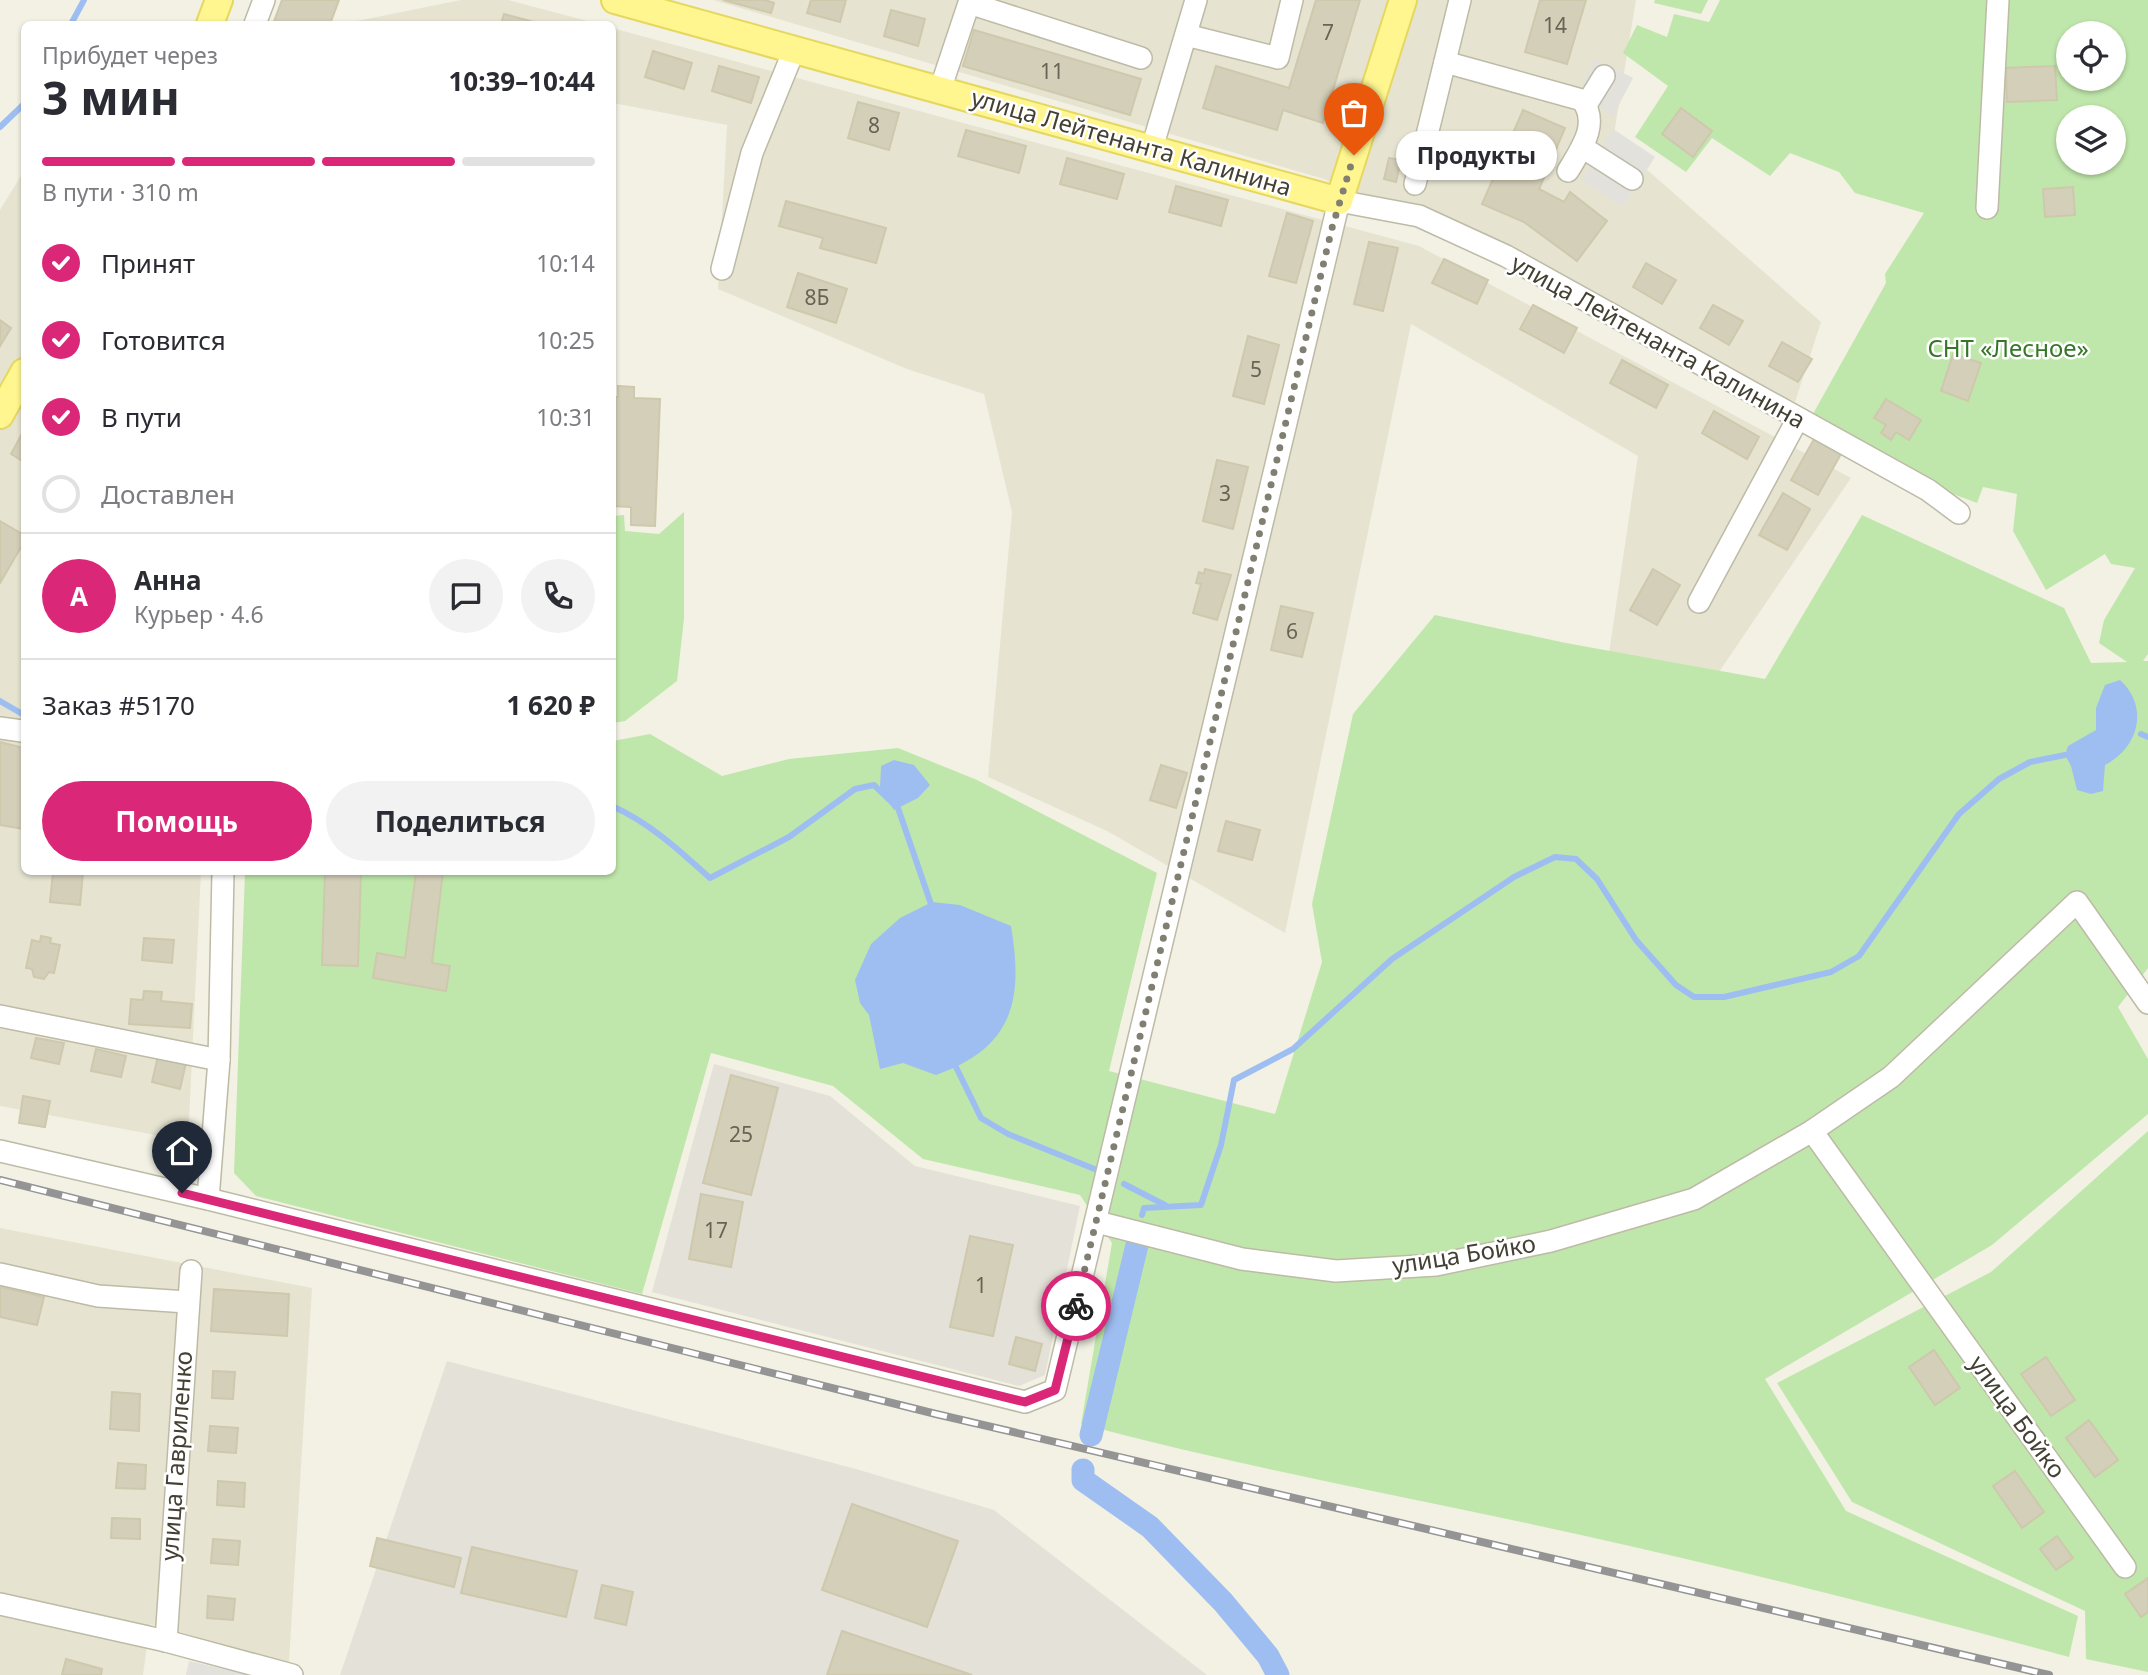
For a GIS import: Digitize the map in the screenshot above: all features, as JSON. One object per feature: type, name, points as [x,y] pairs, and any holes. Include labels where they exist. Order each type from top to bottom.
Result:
[{"type":"main road","points":[[211,21],[219,0]]},
{"type":"main road","name":"улица Лейтенанта Калинина","points":[[615,0],[1339,201]]},
{"type":"main road","points":[[1339,201],[1403,0]]},
{"type":"main road","points":[[0,415],[21,377]]},
{"type":"street","points":[[256,21],[264,0]]},
{"type":"street","points":[[1152,148],[1196,0]]},
{"type":"street","points":[[1186,35],[1278,58],[1292,0]]},
{"type":"street","points":[[1415,184],[1460,0]]},
{"type":"street","points":[[1987,208],[1998,0]]},
{"type":"street","points":[[940,90],[969,3],[1141,58]]},
{"type":"street","points":[[722,269],[752,153],[794,50]]},
{"type":"street","points":[[1445,62],[1577,97],[1586,106],[1590,119],[1582,147],[1568,171]]},
{"type":"street","points":[[1586,106],[1604,76]]},
{"type":"street","points":[[1582,147],[1632,179]]},
{"type":"street","points":[[0,1151],[208,1199],[1025,1402],[1055,1390],[1339,201]]},
{"type":"street","name":"улица Лейтенанта Калинина","points":[[1339,201],[1419,216],[1506,256],[1797,420],[1928,490],[1959,513]]},
{"type":"street","points":[[1699,602],[1797,420]]},
{"type":"street","points":[[0,727],[21,731]]},
{"type":"street","points":[[208,1199],[219,1060],[223,875]]},
{"type":"street","name":"улица Бойко","points":[[1097,1222],[1242,1259],[1336,1271],[1436,1265],[1551,1241],[1694,1199],[1812,1131],[1891,1077],[2077,902],[2148,1003]]},
{"type":"street","points":[[0,1016],[219,1060]]},
{"type":"street","name":"улица Бойко","points":[[1812,1131],[2125,1567]]},
{"type":"street","name":"улица Гавриленко","points":[[166,1641],[191,1271]]},
{"type":"street","points":[[0,1274],[98,1296],[187,1303]]},
{"type":"street","points":[[0,1604],[166,1641],[292,1675]]},
{"type":"shaded area","points":[[461,0],[508,0],[588,21],[357,21]]},
{"type":"shaded area","points":[[713,0],[1636,0],[1613,140],[1821,322],[1795,402],[1324,179]]},
{"type":"shaded area","points":[[616,29],[1419,246],[1851,478],[1702,697],[1608,660],[1638,456],[1411,324],[1285,933],[1107,831],[988,777],[1012,512],[984,394],[907,369],[718,289],[727,125],[616,104]]},
{"type":"shaded area","points":[[1596,59],[1633,78],[1612,118],[1581,85]]},
{"type":"shaded area","points":[[1613,129],[1655,157],[1623,207],[1581,180]]},
{"type":"shaded area","points":[[21,176],[21,875],[201,875],[188,1141],[0,1106],[0,210]]},
{"type":"shaded area","points":[[714,1064],[830,1096],[915,1166],[1080,1206],[1045,1375],[1019,1386],[652,1292]]},
{"type":"shaded area","points":[[0,1228],[312,1288],[289,1662],[150,1624],[143,1675],[0,1675]]},
{"type":"shaded area","points":[[447,1361],[856,1469],[994,1510],[1207,1675],[340,1675]]},
{"type":"shaded area","points":[[189,1661],[249,1675],[186,1675]]},
{"type":"green space","points":[[1655,0],[1708,0],[1701,14],[1654,3]]},
{"type":"green space","name":"СНТ «Лесное»","points":[[1720,0],[2148,0],[2148,654],[2143,661],[2148,661],[2148,968],[2118,1007],[2148,1059],[2148,1114],[1992,1245],[1765,1379],[1846,1511],[2078,1616],[2069,1657],[1704,1563],[1268,1469],[1081,1424],[1112,1243],[1080,1195],[923,1159],[833,1086],[711,1053],[642,1294],[256,1196],[234,1173],[245,875],[616,875],[616,740],[650,734],[722,776],[789,759],[898,748],[977,780],[1157,873],[1109,1071],[1275,1114],[1322,962],[1312,904],[1353,714],[1435,615],[1566,643],[1765,679],[1862,515],[2064,608],[2091,663],[2127,662],[2099,643],[2104,620],[2135,568],[2111,564],[2105,554],[2046,590],[2013,531],[2017,494],[1983,487],[1977,503],[1855,457],[1804,430],[1886,283],[1885,274],[1924,213],[1855,193],[1839,172],[1790,153],[1770,176],[1712,138],[1686,172],[1635,137],[1668,86],[1623,53],[1637,25],[1667,37],[1674,14],[1709,22]]},
{"type":"green space","points":[[684,512],[684,618],[677,681],[625,721],[616,722],[616,516],[624,515],[625,531],[659,534]]},
{"type":"green space","points":[[2148,1131],[2148,1672],[2086,1659],[2085,1611],[1852,1502],[1777,1383],[1991,1272]]},
{"type":"water","points":[[2120,680],[2135,701],[2137,713],[2133,736],[2117,757],[2105,765],[2103,791],[2091,794],[2077,790],[2071,766],[2065,755],[2068,746],[2096,730],[2096,708],[2105,685]]},
{"type":"water","points":[[894,760],[914,765],[930,785],[918,798],[894,810],[880,788],[881,766]]},
{"type":"water","points":[[932,902],[960,905],[1011,926],[1015,978],[1007,1019],[997,1036],[982,1051],[962,1064],[936,1075],[903,1063],[880,1069],[869,1015],[860,1003],[855,980],[871,944],[900,918]]},
{"type":"building","points":[[282,0],[339,0],[331,21],[274,21]]},
{"type":"building","points":[[723,0],[765,0],[774,3],[771,13]]},
{"type":"building","points":[[811,0],[846,0],[840,22],[807,13]]},
{"type":"building","points":[[1316,0],[1360,0],[1323,123],[1283,110],[1277,130],[1203,108],[1216,66],[1289,88]]},
{"type":"building","points":[[1540,0],[1586,0],[1567,64],[1525,52]]},
{"type":"building","points":[[891,10],[925,19],[918,46],[884,36]]},
{"type":"building","points":[[504,14],[530,21],[502,21]]},
{"type":"building","points":[[974,30],[1141,79],[1130,115],[963,66]]},
{"type":"building","points":[[653,51],[692,63],[684,89],[645,77]]},
{"type":"building","points":[[719,66],[759,77],[751,103],[712,91]]},
{"type":"building","points":[[2055,66],[2057,100],[2007,102],[2006,68]]},
{"type":"building","points":[[858,102],[899,113],[889,150],[848,138]]},
{"type":"building","points":[[1681,108],[1712,131],[1693,157],[1662,134]]},
{"type":"building","points":[[1523,110],[1565,128],[1539,189],[1564,202],[1570,192],[1607,221],[1577,261],[1524,222],[1482,204]]},
{"type":"building","points":[[966,130],[1026,146],[1019,173],[958,156]]},
{"type":"building","points":[[1067,158],[1124,174],[1117,199],[1060,184]]},
{"type":"building","points":[[1389,158],[1401,160],[1396,182],[1384,179]]},
{"type":"building","points":[[1176,186],[1228,200],[1221,226],[1169,212]]},
{"type":"building","points":[[2073,187],[2075,215],[2045,217],[2043,189]]},
{"type":"building","points":[[786,201],[886,228],[876,263],[820,248],[823,238],[779,226]]},
{"type":"building","points":[[1287,213],[1313,221],[1296,283],[1269,276]]},
{"type":"building","points":[[1369,242],[1398,248],[1383,311],[1354,304]]},
{"type":"building","points":[[1444,259],[1488,280],[1477,304],[1432,283]]},
{"type":"building","points":[[1646,263],[1676,280],[1662,304],[1633,287]]},
{"type":"building","points":[[798,273],[847,289],[836,323],[787,307]]},
{"type":"building","points":[[1533,305],[1577,328],[1564,353],[1520,329]]},
{"type":"building","points":[[1713,305],[1743,321],[1729,345],[1700,328]]},
{"type":"building","points":[[0,320],[11,328],[0,346]]},
{"type":"building","points":[[1248,336],[1279,345],[1264,404],[1233,396]]},
{"type":"building","points":[[1782,342],[1812,359],[1798,382],[1769,366]]},
{"type":"building","points":[[1953,354],[1981,363],[1968,401],[1941,391]]},
{"type":"building","points":[[1622,360],[1668,385],[1656,408],[1610,383]]},
{"type":"building","points":[[618,386],[634,387],[634,398],[660,399],[655,526],[631,525],[631,507],[616,506]]},
{"type":"building","points":[[1886,399],[1921,420],[1909,440],[1896,432],[1891,440],[1881,433],[1886,425],[1874,418]]},
{"type":"building","points":[[1714,411],[1759,437],[1747,459],[1702,433]]},
{"type":"building","points":[[21,436],[21,460],[11,454]]},
{"type":"building","points":[[1814,439],[1841,454],[1818,495],[1791,480]]},
{"type":"building","points":[[1217,460],[1248,467],[1233,529],[1203,521]]},
{"type":"building","points":[[1783,493],[1810,509],[1787,550],[1759,535]]},
{"type":"building","points":[[0,521],[21,533],[21,547],[0,583]]},
{"type":"building","points":[[1205,569],[1231,575],[1217,620],[1193,613],[1201,584],[1196,583],[1199,572],[1204,574]]},
{"type":"building","points":[[1653,569],[1680,585],[1657,625],[1630,610]]},
{"type":"building","points":[[1281,606],[1313,613],[1302,657],[1271,650]]},
{"type":"building","points":[[0,742],[21,747],[21,828],[0,825]]},
{"type":"building","points":[[1161,765],[1187,773],[1176,808],[1150,800]]},
{"type":"building","points":[[1226,821],[1260,830],[1252,860],[1218,851]]},
{"type":"building","points":[[53,875],[83,875],[80,905],[50,902]]},
{"type":"building","points":[[325,875],[361,875],[358,966],[322,965]]},
{"type":"building","points":[[416,875],[443,875],[432,963],[450,966],[446,991],[373,978],[377,953],[405,958]]},
{"type":"building","points":[[41,936],[51,938],[50,943],[60,945],[54,973],[49,972],[44,979],[34,977],[32,969],[26,968],[32,940],[40,942]]},
{"type":"building","points":[[144,938],[174,940],[172,963],[142,960]]},
{"type":"building","points":[[144,991],[162,992],[161,1001],[192,1004],[190,1028],[129,1024],[131,999],[143,1000]]},
{"type":"building","points":[[36,1038],[64,1043],[59,1064],[31,1058]]},
{"type":"building","points":[[96,1049],[126,1056],[121,1077],[91,1071]]},
{"type":"building","points":[[158,1056],[186,1063],[180,1089],[152,1082]]},
{"type":"building","points":[[731,1075],[778,1088],[751,1195],[703,1183]]},
{"type":"building","points":[[23,1096],[50,1101],[45,1127],[19,1123]]},
{"type":"building","points":[[701,1194],[743,1202],[731,1267],[689,1259]]},
{"type":"building","points":[[970,1236],[1013,1245],[993,1336],[950,1327]]},
{"type":"building","points":[[0,1287],[44,1297],[37,1325],[0,1317]]},
{"type":"building","points":[[214,1289],[289,1294],[287,1336],[211,1331]]},
{"type":"building","points":[[1016,1337],[1042,1344],[1035,1371],[1009,1364]]},
{"type":"building","points":[[1934,1350],[1960,1388],[1935,1405],[1909,1367]]},
{"type":"building","points":[[2046,1357],[2075,1400],[2051,1416],[2021,1374]]},
{"type":"building","points":[[213,1371],[235,1372],[233,1399],[212,1398]]},
{"type":"building","points":[[112,1392],[140,1394],[139,1431],[110,1429]]},
{"type":"building","points":[[2089,1420],[2118,1460],[2095,1477],[2066,1438]]},
{"type":"building","points":[[210,1426],[238,1428],[236,1453],[208,1451]]},
{"type":"building","points":[[118,1463],[146,1465],[145,1489],[116,1488]]},
{"type":"building","points":[[2015,1471],[2044,1512],[2022,1528],[1993,1486]]},
{"type":"building","points":[[218,1481],[245,1483],[244,1507],[217,1505]]},
{"type":"building","points":[[852,1504],[958,1541],[927,1627],[822,1590]]},
{"type":"building","points":[[112,1518],[140,1519],[140,1539],[111,1538]]},
{"type":"building","points":[[2057,1536],[2073,1558],[2056,1570],[2040,1549]]},
{"type":"building","points":[[377,1538],[461,1558],[454,1587],[370,1566]]},
{"type":"building","points":[[213,1539],[240,1541],[238,1565],[211,1563]]},
{"type":"building","points":[[472,1547],[577,1571],[566,1617],[461,1593]]},
{"type":"building","points":[[2148,1578],[2148,1612],[2141,1617],[2125,1594]]},
{"type":"building","points":[[602,1585],[633,1592],[626,1625],[595,1618]]},
{"type":"building","points":[[208,1596],[235,1599],[233,1620],[207,1618]]},
{"type":"building","points":[[842,1631],[972,1675],[827,1675]]},
{"type":"building","points":[[66,1659],[102,1669],[101,1675],[62,1675]]},
{"type":"waterway","points":[[73,21],[84,0]]},
{"type":"waterway","points":[[0,127],[21,107]]},
{"type":"waterway","points":[[0,701],[21,713]]},
{"type":"waterway","points":[[2141,734],[2148,737]]},
{"type":"waterway","points":[[1142,1215],[1144,1208],[1201,1205],[1221,1145],[1234,1080],[1293,1049],[1392,959],[1514,877],[1555,857],[1576,859],[1597,879],[1636,940],[1676,985],[1694,997],[1724,997],[1831,972],[1859,956],[1959,814],[1999,779],[2030,762],[2065,755]]},
{"type":"waterway","points":[[616,808],[652,829],[710,878],[789,837],[855,789],[874,785],[898,808],[933,910]]},
{"type":"waterway","points":[[954,1063],[981,1118],[1008,1134],[1097,1170]]},
{"type":"waterway","points":[[1124,1184],[1165,1205]]},
{"type":"waterway","points":[[1091,1435],[1137,1245]]},
{"type":"waterway","points":[[1083,1470],[1083,1480],[1150,1527],[1223,1602],[1268,1656],[1278,1675]]},
{"type":"railway","points":[[0,1180],[936,1414],[2049,1675]]},
{"type":"way so far","points":[[1076,1306],[1332,228],[1354,155]]},
{"type":"place","name":"Продукты","points":[[1354,155]]},
{"type":"route","points":[[182,1193],[1025,1402],[1055,1390],[1076,1306]]}]
